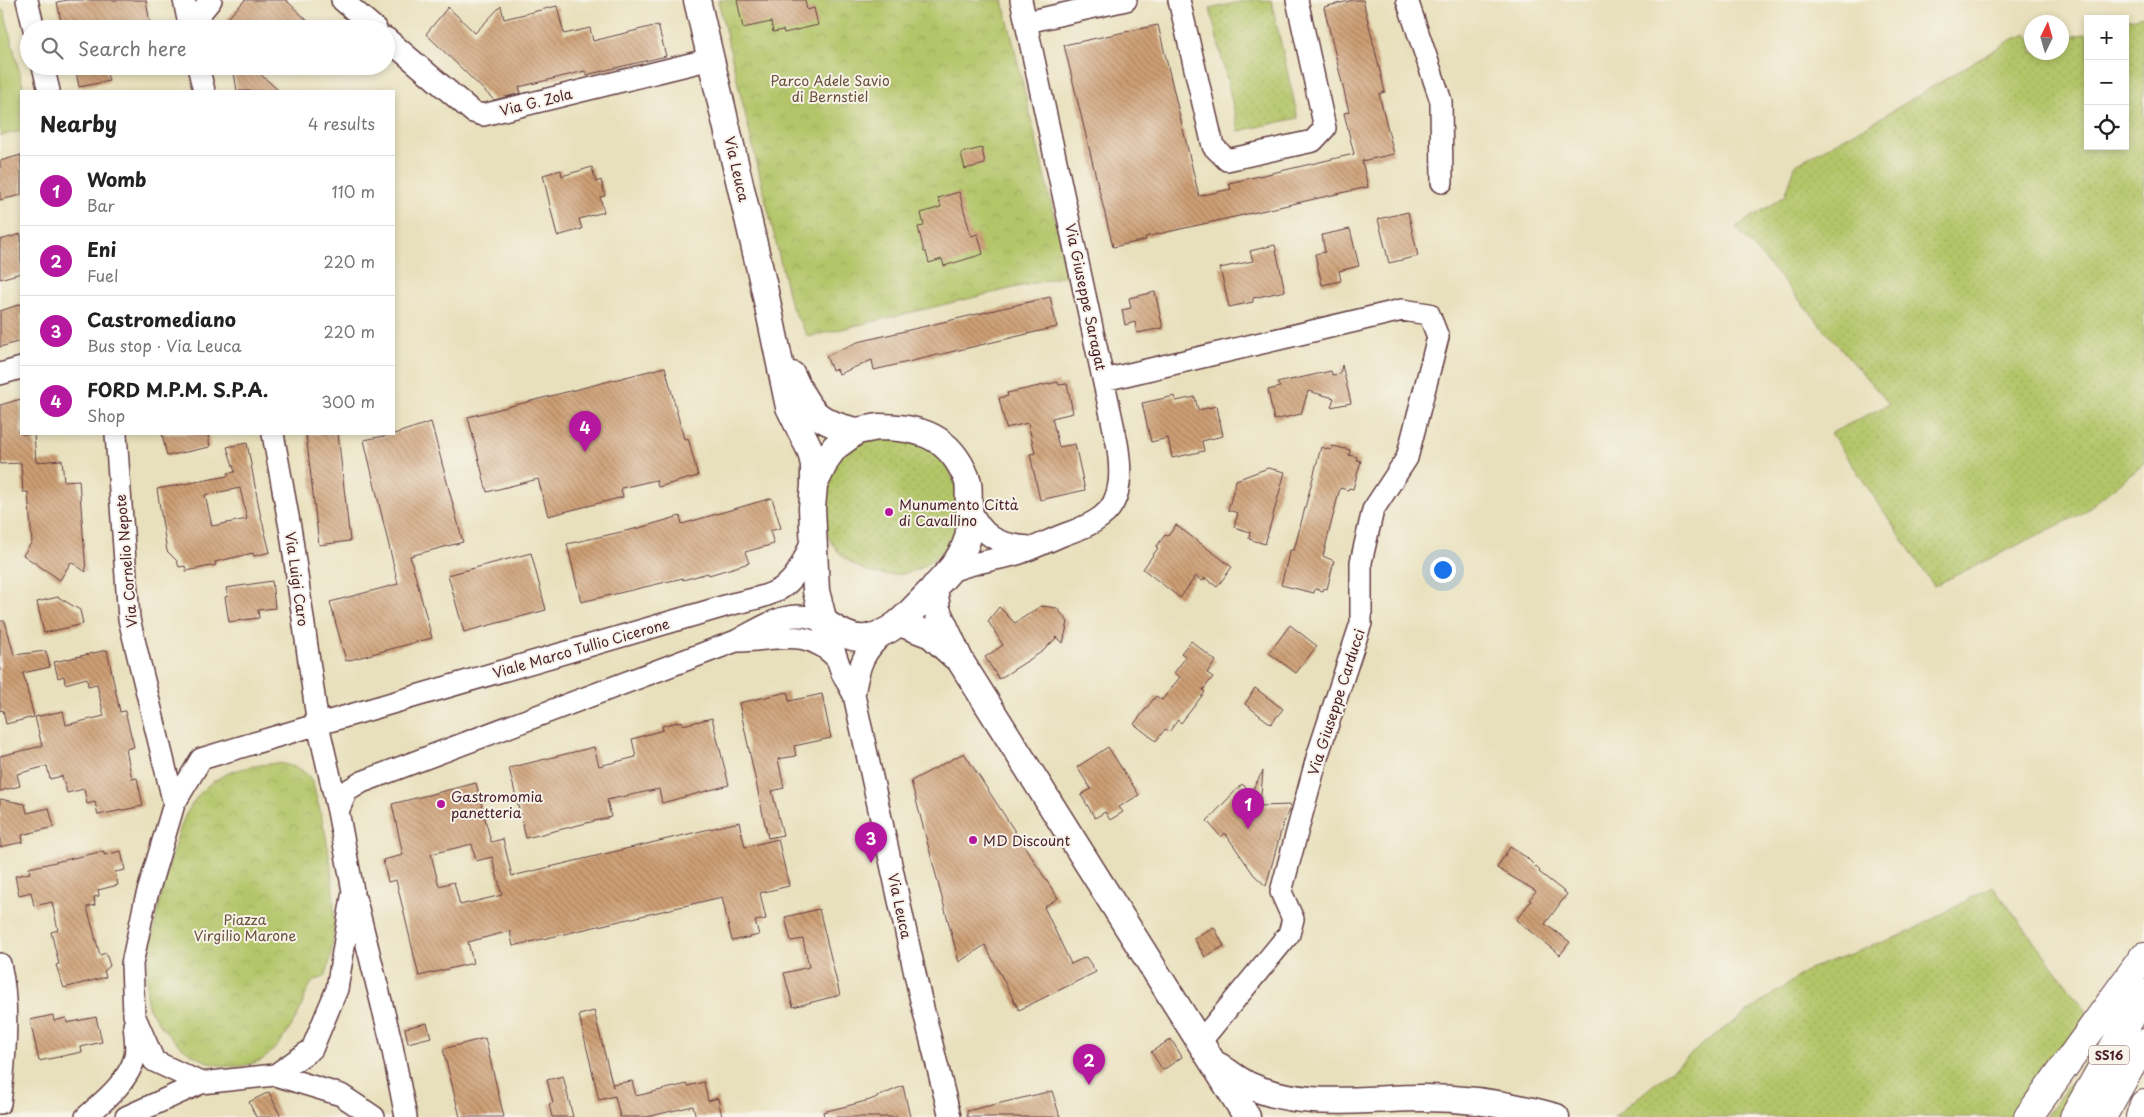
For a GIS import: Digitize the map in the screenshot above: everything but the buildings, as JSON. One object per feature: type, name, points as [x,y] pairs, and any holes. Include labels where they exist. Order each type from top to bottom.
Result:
[{"type":"highway","points":[[2028,1117],[2144,956]]},
{"type":"highway","name":"SS16","points":[[2074,1117],[2144,994]]},
{"type":"highway","name":"SS16","points":[[2102,1117],[2144,1043]]},
{"type":"highway","points":[[2140,1117],[2144,1104]]},
{"type":"main road","name":"Via Leuca","points":[[697,0],[789,407],[811,452],[814,466],[812,508],[816,590],[824,622]]},
{"type":"main road","name":"Via Leuca","points":[[774,339],[799,392],[814,415],[838,428],[857,432]]},
{"type":"main road","points":[[814,485],[835,446],[857,432],[878,427],[904,427],[925,433],[948,447],[968,480],[970,526],[964,550],[941,580],[894,627],[866,638],[852,637],[824,622]]},
{"type":"main road","points":[[941,580],[937,610],[961,662],[1247,1117]]},
{"type":"main road","points":[[894,627],[931,635],[961,662]]},
{"type":"main road","points":[[1207,1052],[1247,1084],[1294,1098],[1321,1101],[1425,1098],[1470,1101],[1553,1116]]},
{"type":"main road","points":[[1461,1117],[1476,1112],[1553,1116]]},
{"type":"street","points":[[27,0],[32,20]]},
{"type":"street","points":[[184,0],[188,20]]},
{"type":"street","points":[[196,20],[211,0]]},
{"type":"street","points":[[343,0],[366,20]]},
{"type":"street","name":"Via Giuseppe Saragat","points":[[941,580],[961,566],[1017,554],[1089,524],[1103,516],[1114,502],[1122,468],[1021,0]]},
{"type":"street","points":[[1027,22],[1126,0]]},
{"type":"street","points":[[1179,0],[1213,146],[1228,160],[1313,141],[1325,128],[1297,0]]},
{"type":"street","points":[[1407,0],[1440,101],[1442,182]]},
{"type":"street","name":"Via G. Zola","points":[[395,46],[473,112],[482,115],[711,59]]},
{"type":"street","points":[[45,75],[49,90]]},
{"type":"street","points":[[200,75],[204,90]]},
{"type":"street","name":"Via Giuseppe Carducci","points":[[1104,380],[1402,310],[1429,314],[1438,337],[1407,458],[1373,510],[1362,562],[1361,623],[1318,754],[1282,892],[1293,919],[1288,934],[1207,1052]]},
{"type":"street","points":[[0,374],[20,368]]},
{"type":"street","name":"Via Cornelio Nepote","points":[[116,435],[129,619],[174,804]]},
{"type":"street","name":"Via Luigi Caro","points":[[273,435],[291,533],[318,724]]},
{"type":"street","points":[[969,505],[975,522],[984,533],[1005,543],[1033,547]]},
{"type":"street","name":"Viale Marco Tullio Cicerone","points":[[318,724],[776,593],[792,580],[800,567],[814,534]]},
{"type":"street","points":[[338,812],[347,792],[362,782],[736,642],[778,618],[796,615],[811,616],[824,622]]},
{"type":"street","name":"Via Leuca","points":[[824,622],[842,673],[854,695],[919,992],[950,1117]]},
{"type":"street","name":"Via Leuca","points":[[854,695],[857,676],[870,646],[894,627]]},
{"type":"street","points":[[736,642],[760,641],[792,636],[808,638],[830,651],[837,659]]},
{"type":"street","points":[[86,1117],[105,1101],[128,1074],[135,1056],[132,964],[146,902],[174,804],[201,759],[318,724],[338,812],[353,891],[391,1041],[406,1117]]},
{"type":"street","points":[[275,1075],[312,1049],[337,989],[353,891]]},
{"type":"street","points":[[0,964],[3,976],[6,1051],[0,1103]]},
{"type":"street","points":[[134,1015],[154,1061],[201,1083]]},
{"type":"street","points":[[126,1117],[201,1083],[275,1075],[341,1095],[374,1117]]},
{"type":"green space","name":"Parco Adele Savio di Bernstiel","points":[[718,0],[1003,0],[1068,275],[808,337],[791,306]]},
{"type":"green space","points":[[1248,0],[1271,0],[1298,118],[1239,131],[1210,9]]},
{"type":"green space","points":[[4,10],[24,90],[20,90],[20,131],[0,136],[0,11]]},
{"type":"green space","points":[[2144,16],[2144,464],[2081,514],[1934,586],[1831,433],[1889,404],[1736,227],[1785,196],[1796,164],[1875,121],[2011,40],[2024,35],[2024,60],[2069,60],[2069,37],[2084,34],[2084,150],[2129,150],[2129,19]]},
{"type":"green space","points":[[890,437],[904,438],[917,442],[929,448],[939,457],[948,467],[954,479],[958,492],[958,520],[954,533],[948,545],[939,555],[929,564],[917,570],[904,574],[890,575],[876,574],[863,570],[851,564],[841,555],[832,545],[826,533],[822,520],[821,506],[822,492],[826,479],[832,467],[841,457],[851,448],[863,442],[876,438]]},
{"type":"green space","name":"Piazza Virgilio Marone","points":[[277,763],[291,766],[307,774],[313,786],[322,819],[327,840],[333,889],[334,914],[330,959],[325,977],[315,980],[311,984],[292,1025],[271,1053],[259,1061],[244,1065],[216,1064],[202,1060],[178,1044],[158,1022],[148,1006],[146,990],[148,967],[158,910],[172,853],[180,830],[186,814],[201,792],[218,779],[236,770]]},
{"type":"green space","points":[[1993,886],[2088,1013],[2018,1117],[1614,1117],[1712,1037],[1809,969],[1905,934]]},
{"type":"green space","points":[[2104,1038],[2059,1117],[2045,1117]]},
{"type":"place","name":"FORD M.P.M. S.P.A.","points":[[585,452]]},
{"type":"place","name":"Munumento Città di Cavallino","points":[[889,512]]},
{"type":"place","name":"Gastromomia panetteria","points":[[441,804]]},
{"type":"place","name":"Womb","points":[[1248,829]]},
{"type":"place","name":"MD Discount","points":[[973,840]]},
{"type":"place","name":"Castromediano","points":[[871,863]]},
{"type":"place","name":"Eni","points":[[1089,1085]]}]
